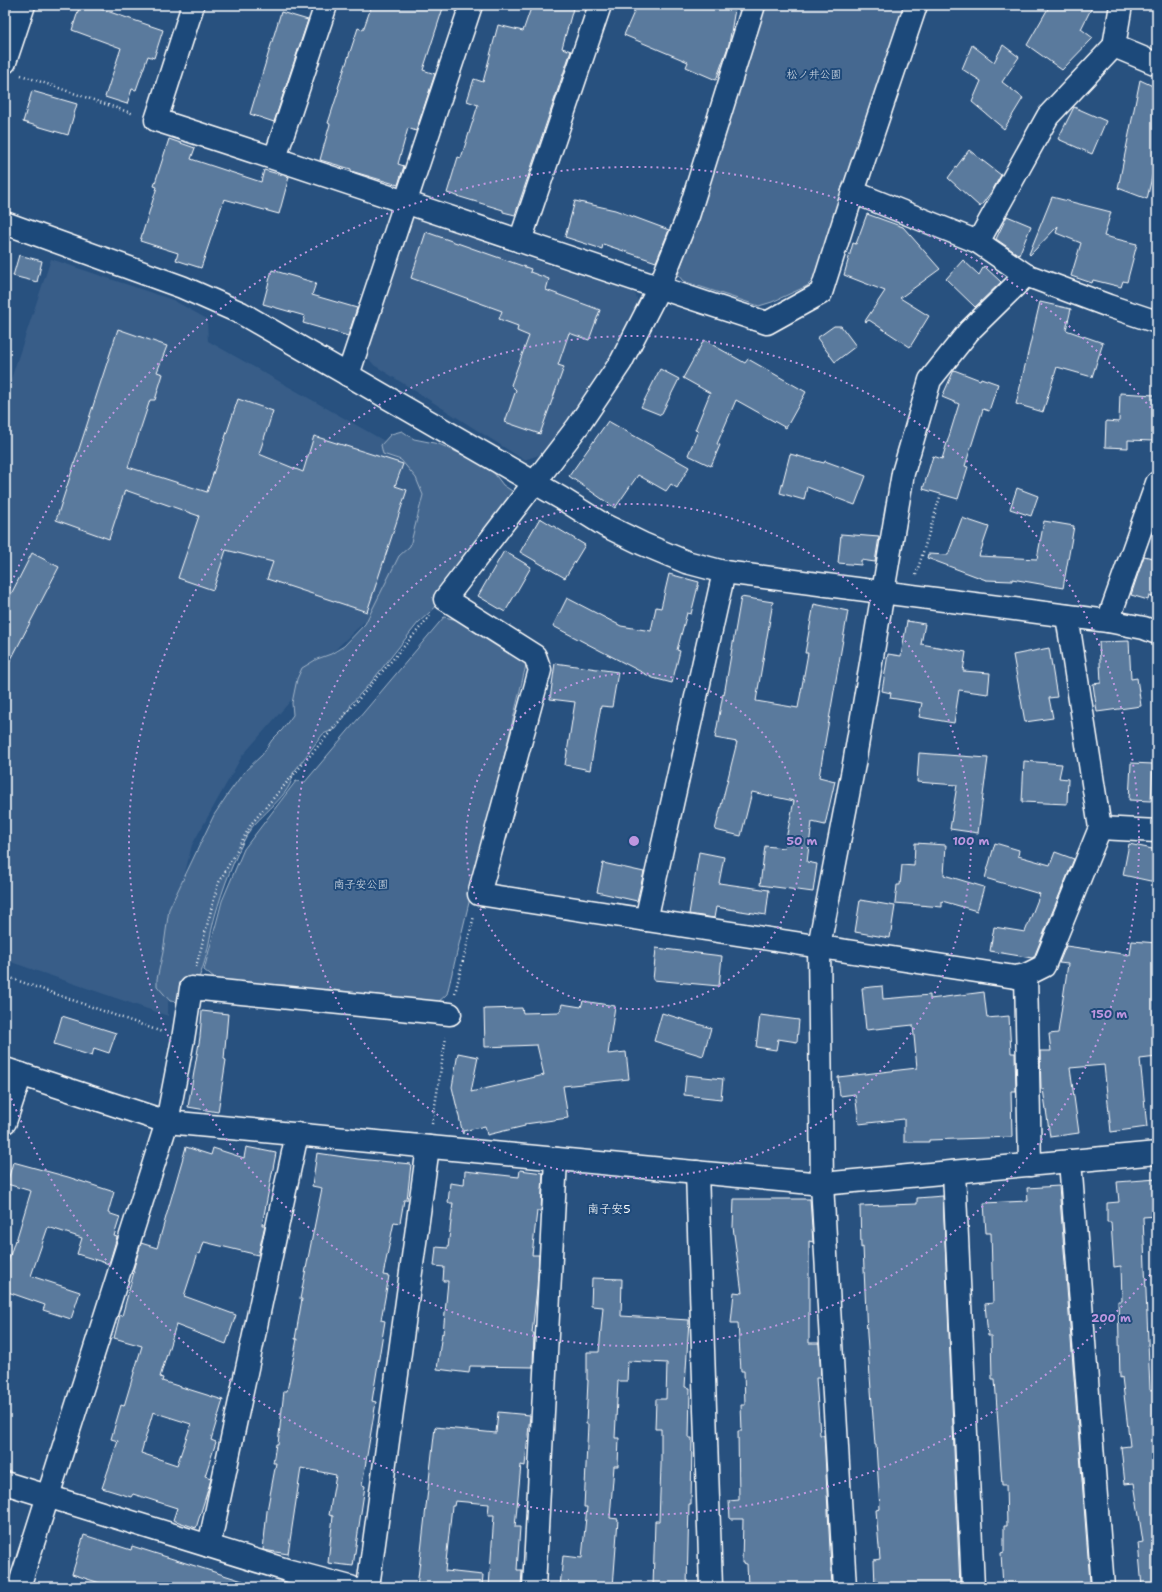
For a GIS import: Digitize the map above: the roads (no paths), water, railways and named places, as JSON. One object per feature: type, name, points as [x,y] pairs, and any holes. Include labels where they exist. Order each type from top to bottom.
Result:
[{"type":"street","points":[[12,68],[24,5]]},
{"type":"street","points":[[193,5],[156,120],[275,158],[767,323],[821,293],[853,192],[916,5]]},
{"type":"street","points":[[275,158],[326,5]]},
{"type":"street","points":[[348,375],[471,5]]},
{"type":"street","points":[[520,241],[600,5]]},
{"type":"street","points":[[754,5],[688,216],[659,288],[620,362],[578,426],[445,599],[535,656],[540,670],[479,894],[1015,977],[1026,975],[1044,966],[1100,828],[1067,616]]},
{"type":"street","points":[[978,242],[1048,116],[1114,46],[1121,5]]},
{"type":"street","points":[[1114,46],[1157,64]]},
{"type":"street","points":[[853,192],[978,242],[1026,275],[1157,322]]},
{"type":"street","points":[[5,223],[188,290],[240,313],[604,525],[643,544],[686,562],[724,572],[1108,621],[1144,628],[1157,633]]},
{"type":"street","points":[[845,1587],[822,1184],[819,946],[854,764],[903,473],[930,380],[969,331],[1026,275]]},
{"type":"street","points":[[1108,621],[1157,483]]},
{"type":"street","points":[[646,920],[724,572]]},
{"type":"street","points":[[1100,828],[1157,831]]},
{"type":"street","points":[[1026,975],[1030,1165]]},
{"type":"street","points":[[19,1587],[167,1122],[191,988],[450,1014]]},
{"type":"street","points":[[5,1122],[13,1071],[167,1122],[822,1184],[1157,1153]]},
{"type":"street","points":[[209,1546],[296,1134]]},
{"type":"street","points":[[368,1587],[428,1147]]},
{"type":"street","points":[[534,1587],[556,1158]]},
{"type":"street","points":[[1070,1161],[1103,1587]]},
{"type":"street","points":[[697,1172],[711,1587]]},
{"type":"street","points":[[954,1172],[973,1587]]},
{"type":"street","points":[[5,1483],[290,1571],[350,1587]]},
{"type":"district","name":"南子安5","points":[[609,1209]]},
{"type":"park label","name":"松ノ井公園","points":[[814,74]]},
{"type":"park label","name":"南子安公園","points":[[361,884]]}]
